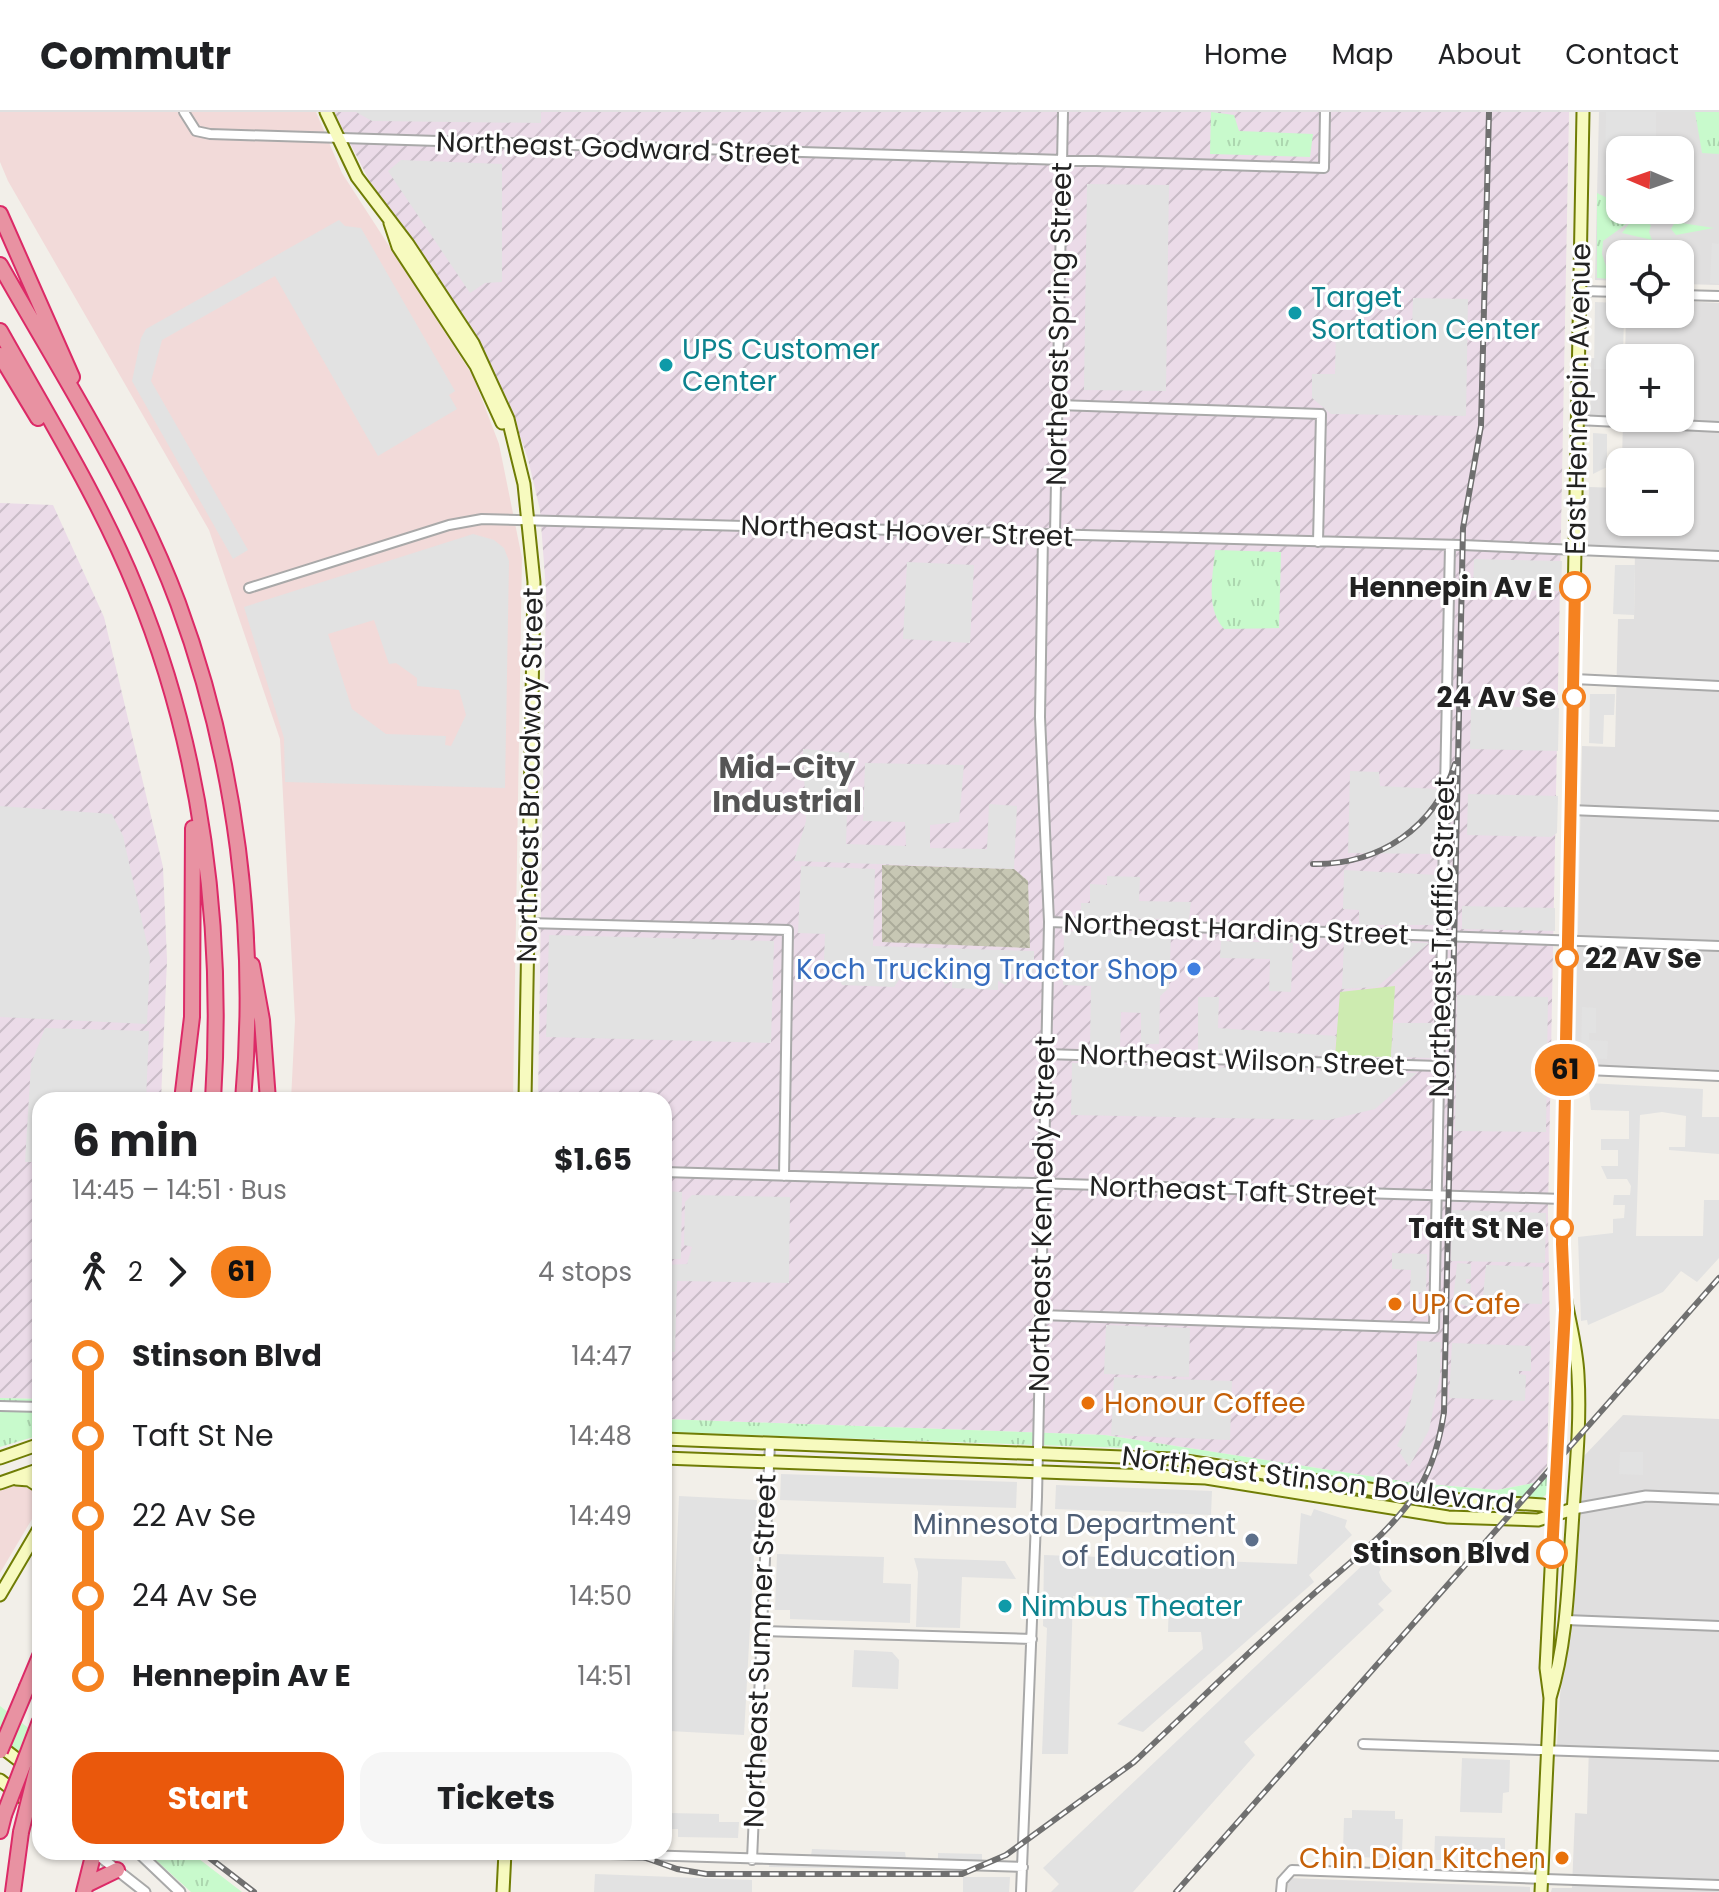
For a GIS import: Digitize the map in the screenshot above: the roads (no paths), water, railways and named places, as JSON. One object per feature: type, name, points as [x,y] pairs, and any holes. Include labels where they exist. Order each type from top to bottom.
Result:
[{"type":"highway","points":[[0,214],[96,436]]},
{"type":"highway","points":[[0,265],[156,551],[194,653],[230,795],[245,925],[262,1020],[267,1092]]},
{"type":"highway","points":[[0,331],[123,559],[165,665],[190,772],[214,932],[217,1042],[214,1092]]},
{"type":"highway","points":[[0,355],[123,559]]},
{"type":"highway","points":[[183,1092],[192,1017],[195,955],[190,772]]},
{"type":"highway","points":[[243,1092],[245,925]]},
{"type":"highway","points":[[0,1748],[32,1675]]},
{"type":"highway","points":[[0,1831],[32,1742]]},
{"type":"highway","points":[[13,1892],[21,1832],[32,1788]]},
{"type":"highway","points":[[85,1889],[92,1860]]},
{"type":"highway","points":[[85,1889],[117,1870]]},
{"type":"main road","name":"Northeast Broadway Street","points":[[326,112],[357,177],[408,244],[473,343],[505,410],[530,520],[534,598],[525,1092]]},
{"type":"main road","name":"East Hennepin Avenue","points":[[1541,1892],[1550,1698],[1546,1668],[1565,1310],[1563,1199],[1583,112]]},
{"type":"main road","name":"East Hennepin Avenue","points":[[1550,1698],[1559,1667],[1566,1620],[1573,1509],[1578,1377],[1576,1348],[1565,1310]]},
{"type":"main road","name":"Northeast Stinson Boulevard","points":[[672,1439],[1198,1461],[1451,1501],[1543,1505],[1554,1513]]},
{"type":"main road","points":[[0,1458],[32,1447]]},
{"type":"main road","name":"Northeast Stinson Boulevard","points":[[672,1458],[1206,1478],[1448,1517],[1538,1520],[1554,1513]]},
{"type":"main road","points":[[6,1481],[32,1472]]},
{"type":"main road","points":[[6,1481],[32,1482]]},
{"type":"main road","points":[[1554,1513],[1573,1509]]},
{"type":"main road","points":[[0,1595],[32,1541]]},
{"type":"main road","points":[[0,1748],[32,1770]]},
{"type":"main road","points":[[0,1780],[32,1805]]},
{"type":"main road","points":[[503,1892],[505,1860]]},
{"type":"street","name":"Northeast Godward Street","points":[[184,112],[191,126],[202,133],[1324,168],[1325,112]]},
{"type":"street","name":"Northeast Spring Street","points":[[1055,535],[1063,112]]},
{"type":"street","points":[[1581,291],[1606,292]]},
{"type":"street","points":[[1694,295],[1719,296]]},
{"type":"street","points":[[1058,405],[1321,414],[1318,542]]},
{"type":"street","points":[[1578,420],[1719,427]]},
{"type":"street","name":"Northeast Hoover Street","points":[[249,588],[464,521],[530,520],[1450,545],[1719,556]]},
{"type":"street","name":"Northeast Kennedy Street","points":[[1021,1892],[1038,1454],[1049,922],[1040,717],[1043,535]]},
{"type":"street","name":"Northeast Traffic Street","points":[[1040,1315],[1434,1328],[1450,545]]},
{"type":"street","points":[[1574,679],[1719,686]]},
{"type":"street","points":[[1570,810],[1719,816]]},
{"type":"street","name":"Northeast Harding Street","points":[[1049,922],[1719,946]]},
{"type":"street","points":[[527,923],[788,930],[784,1176]]},
{"type":"street","name":"Northeast Wilson Street","points":[[1045,1054],[1439,1066]]},
{"type":"street","points":[[1565,1069],[1719,1076]]},
{"type":"street","name":"Northeast Taft Street","points":[[672,1172],[1563,1199]]},
{"type":"street","points":[[0,1406],[32,1407]]},
{"type":"street","name":"Northeast Summer Street","points":[[752,1860],[770,1443]]},
{"type":"street","points":[[1573,1509],[1646,1496],[1719,1499]]},
{"type":"street","points":[[1566,1620],[1719,1626]]},
{"type":"street","points":[[761,1631],[1032,1639]]},
{"type":"street","points":[[1363,1744],[1719,1756]]},
{"type":"street","points":[[672,1857],[1023,1867]]},
{"type":"street","points":[[104,1860],[145,1892]]},
{"type":"street","points":[[146,1860],[180,1892]]},
{"type":"street","points":[[1281,1892],[1282,1881],[1292,1870],[1719,1885]]},
{"type":"railway","points":[[652,1860],[706,1874],[962,1874],[1006,1855],[1134,1762],[1270,1633],[1373,1543],[1410,1502],[1425,1478],[1436,1450],[1444,1412],[1463,528],[1481,426],[1489,112]]},
{"type":"railway","points":[[1313,864],[1360,858],[1382,850],[1401,838],[1434,807],[1455,764]]},
{"type":"railway","points":[[1176,1892],[1719,1278]]},
{"type":"railway","points":[[212,1860],[254,1892]]},
{"type":"place","name":"Target Sortation Center","points":[[1295,313]]},
{"type":"place","name":"UPS Customer Center","points":[[666,365]]},
{"type":"place","name":"Hennepin Av E","points":[[1575,587]]},
{"type":"place","name":"24 Av Se","points":[[1574,697]]},
{"type":"place","name":"22 Av Se","points":[[1567,958]]},
{"type":"place","name":"Koch Trucking Tractor Shop","points":[[1194,969]]},
{"type":"place","name":"Taft St Ne","points":[[1562,1228]]},
{"type":"place","name":"UP Cafe","points":[[1395,1304]]},
{"type":"place","name":"Honour Coffee","points":[[1088,1403]]},
{"type":"place","name":"Minnesota Department of Education","points":[[1252,1540]]},
{"type":"place","name":"Stinson Blvd","points":[[1552,1553]]},
{"type":"place","name":"Nimbus Theater","points":[[1005,1606]]},
{"type":"place","name":"Chin Dian Kitchen","points":[[1562,1858]]},
{"type":"district","name":"Mid-City Industrial","points":[[787,784]]}]
